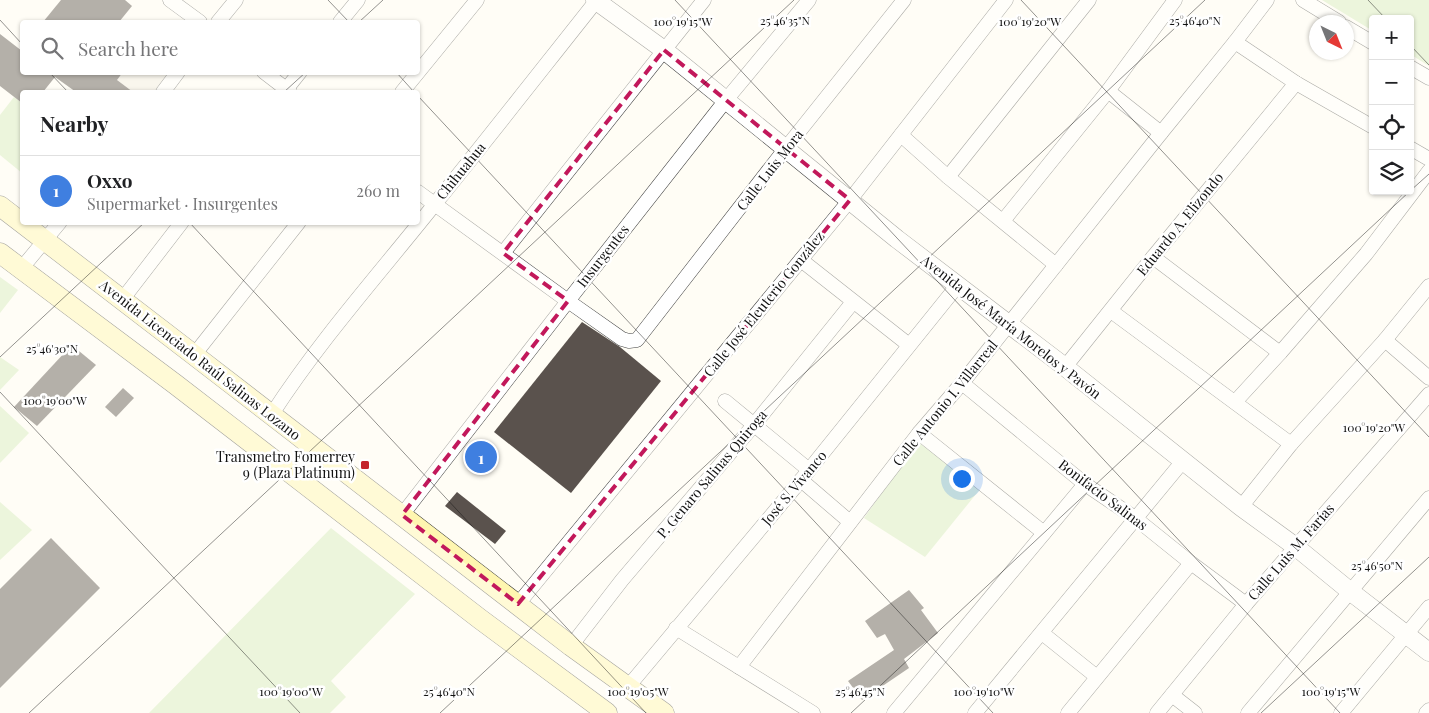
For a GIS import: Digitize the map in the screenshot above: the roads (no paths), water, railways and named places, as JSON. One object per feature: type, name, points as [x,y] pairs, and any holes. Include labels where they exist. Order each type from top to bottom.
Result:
[{"type":"main road","name":"Avenida Licenciado Raúl Salinas Lozano","points":[[0,206],[20,221]]},
{"type":"main road","name":"Avenida Licenciado Raúl Salinas Lozano","points":[[25,225],[571,646],[664,713]]},
{"type":"main road","points":[[0,253],[154,368],[480,619],[607,713]]},
{"type":"street","points":[[170,0],[197,20]]},
{"type":"street","points":[[220,20],[236,0]]},
{"type":"street","points":[[342,20],[358,0]]},
{"type":"street","points":[[420,70],[477,0]]},
{"type":"street","name":"Avenida José María Morelos y Pavón","points":[[596,0],[664,50],[897,239],[1065,367],[1241,507],[1296,547],[1429,652]]},
{"type":"street","name":"Chihuahua","points":[[420,222],[596,0]]},
{"type":"street","points":[[502,253],[704,0]]},
{"type":"street","name":"Insurgentes","points":[[402,515],[726,100],[809,0]]},
{"type":"street","name":"Calle Luis Mora","points":[[568,301],[622,339],[629,341],[637,340],[904,0]]},
{"type":"street","name":"Calle José Eleuterio González","points":[[518,604],[850,200],[1006,0]]},
{"type":"street","points":[[948,177],[1089,0]]},
{"type":"street","points":[[1003,221],[1108,91],[1175,0]]},
{"type":"street","name":"Calle Antonio I. Villarreal","points":[[739,667],[919,433],[962,383],[1235,42],[1266,0]]},
{"type":"street","points":[[1303,0],[1328,15]]},
{"type":"street","points":[[1354,32],[1369,41]]},
{"type":"street","points":[[1235,42],[1296,83],[1369,125]]},
{"type":"street","points":[[1414,69],[1429,78]]},
{"type":"street","points":[[164,90],[176,75]]},
{"type":"street","points":[[268,75],[286,90]]},
{"type":"street","points":[[288,90],[298,75]]},
{"type":"street","points":[[404,90],[416,75]]},
{"type":"street","name":"Eduardo A. Elizondo","points":[[1065,367],[1296,83]]},
{"type":"street","points":[[1108,91],[1161,133]]},
{"type":"street","points":[[901,135],[948,177],[1056,265]]},
{"type":"street","points":[[1413,150],[1429,159]]},
{"type":"street","points":[[1235,402],[1366,254],[1429,171]]},
{"type":"street","points":[[420,194],[568,301]]},
{"type":"street","points":[[21,269],[58,225]]},
{"type":"street","points":[[122,300],[180,225]]},
{"type":"street","points":[[194,354],[297,225]]},
{"type":"street","name":"Chihuahua","points":[[272,414],[342,317],[418,225]]},
{"type":"street","points":[[1153,257],[1280,353]]},
{"type":"street","points":[[800,260],[909,345]]},
{"type":"street","name":"José S. Vivanco","points":[[627,688],[805,475],[958,285]]},
{"type":"street","points":[[1241,507],[1291,444],[1385,340],[1429,286]]},
{"type":"street","name":"P. Genaro Salinas Quiroga","points":[[571,646],[622,580],[753,426],[853,302]]},
{"type":"street","points":[[1111,311],[1291,444]]},
{"type":"street","points":[[1385,340],[1429,378]]},
{"type":"street","name":"Bonifacio Salinas","points":[[962,383],[1085,484],[1135,518],[1246,604]]},
{"type":"street","name":"Calle Luis M. Farías","points":[[1158,713],[1246,604],[1429,394]]},
{"type":"street","points":[[725,402],[805,475],[850,522]]},
{"type":"street","points":[[919,433],[1044,533]]},
{"type":"street","points":[[975,713],[1183,461]]},
{"type":"street","points":[[894,713],[1085,484]]},
{"type":"street","points":[[1248,713],[1429,498]]},
{"type":"street","points":[[1068,713],[1191,563]]},
{"type":"street","points":[[1341,713],[1429,607]]},
{"type":"street","points":[[676,628],[813,713]]},
{"type":"street","points":[[1042,633],[1097,678]]},
{"type":"street","points":[[1172,695],[1196,713]]},
{"type":"street","points":[[1426,713],[1429,710]]},
{"type":"place","name":"Oxxo","points":[[481,457]]},
{"type":"place","name":"Transmetro Fomerrey 9 (Plaza Platinum)","points":[[365,465]]}]
